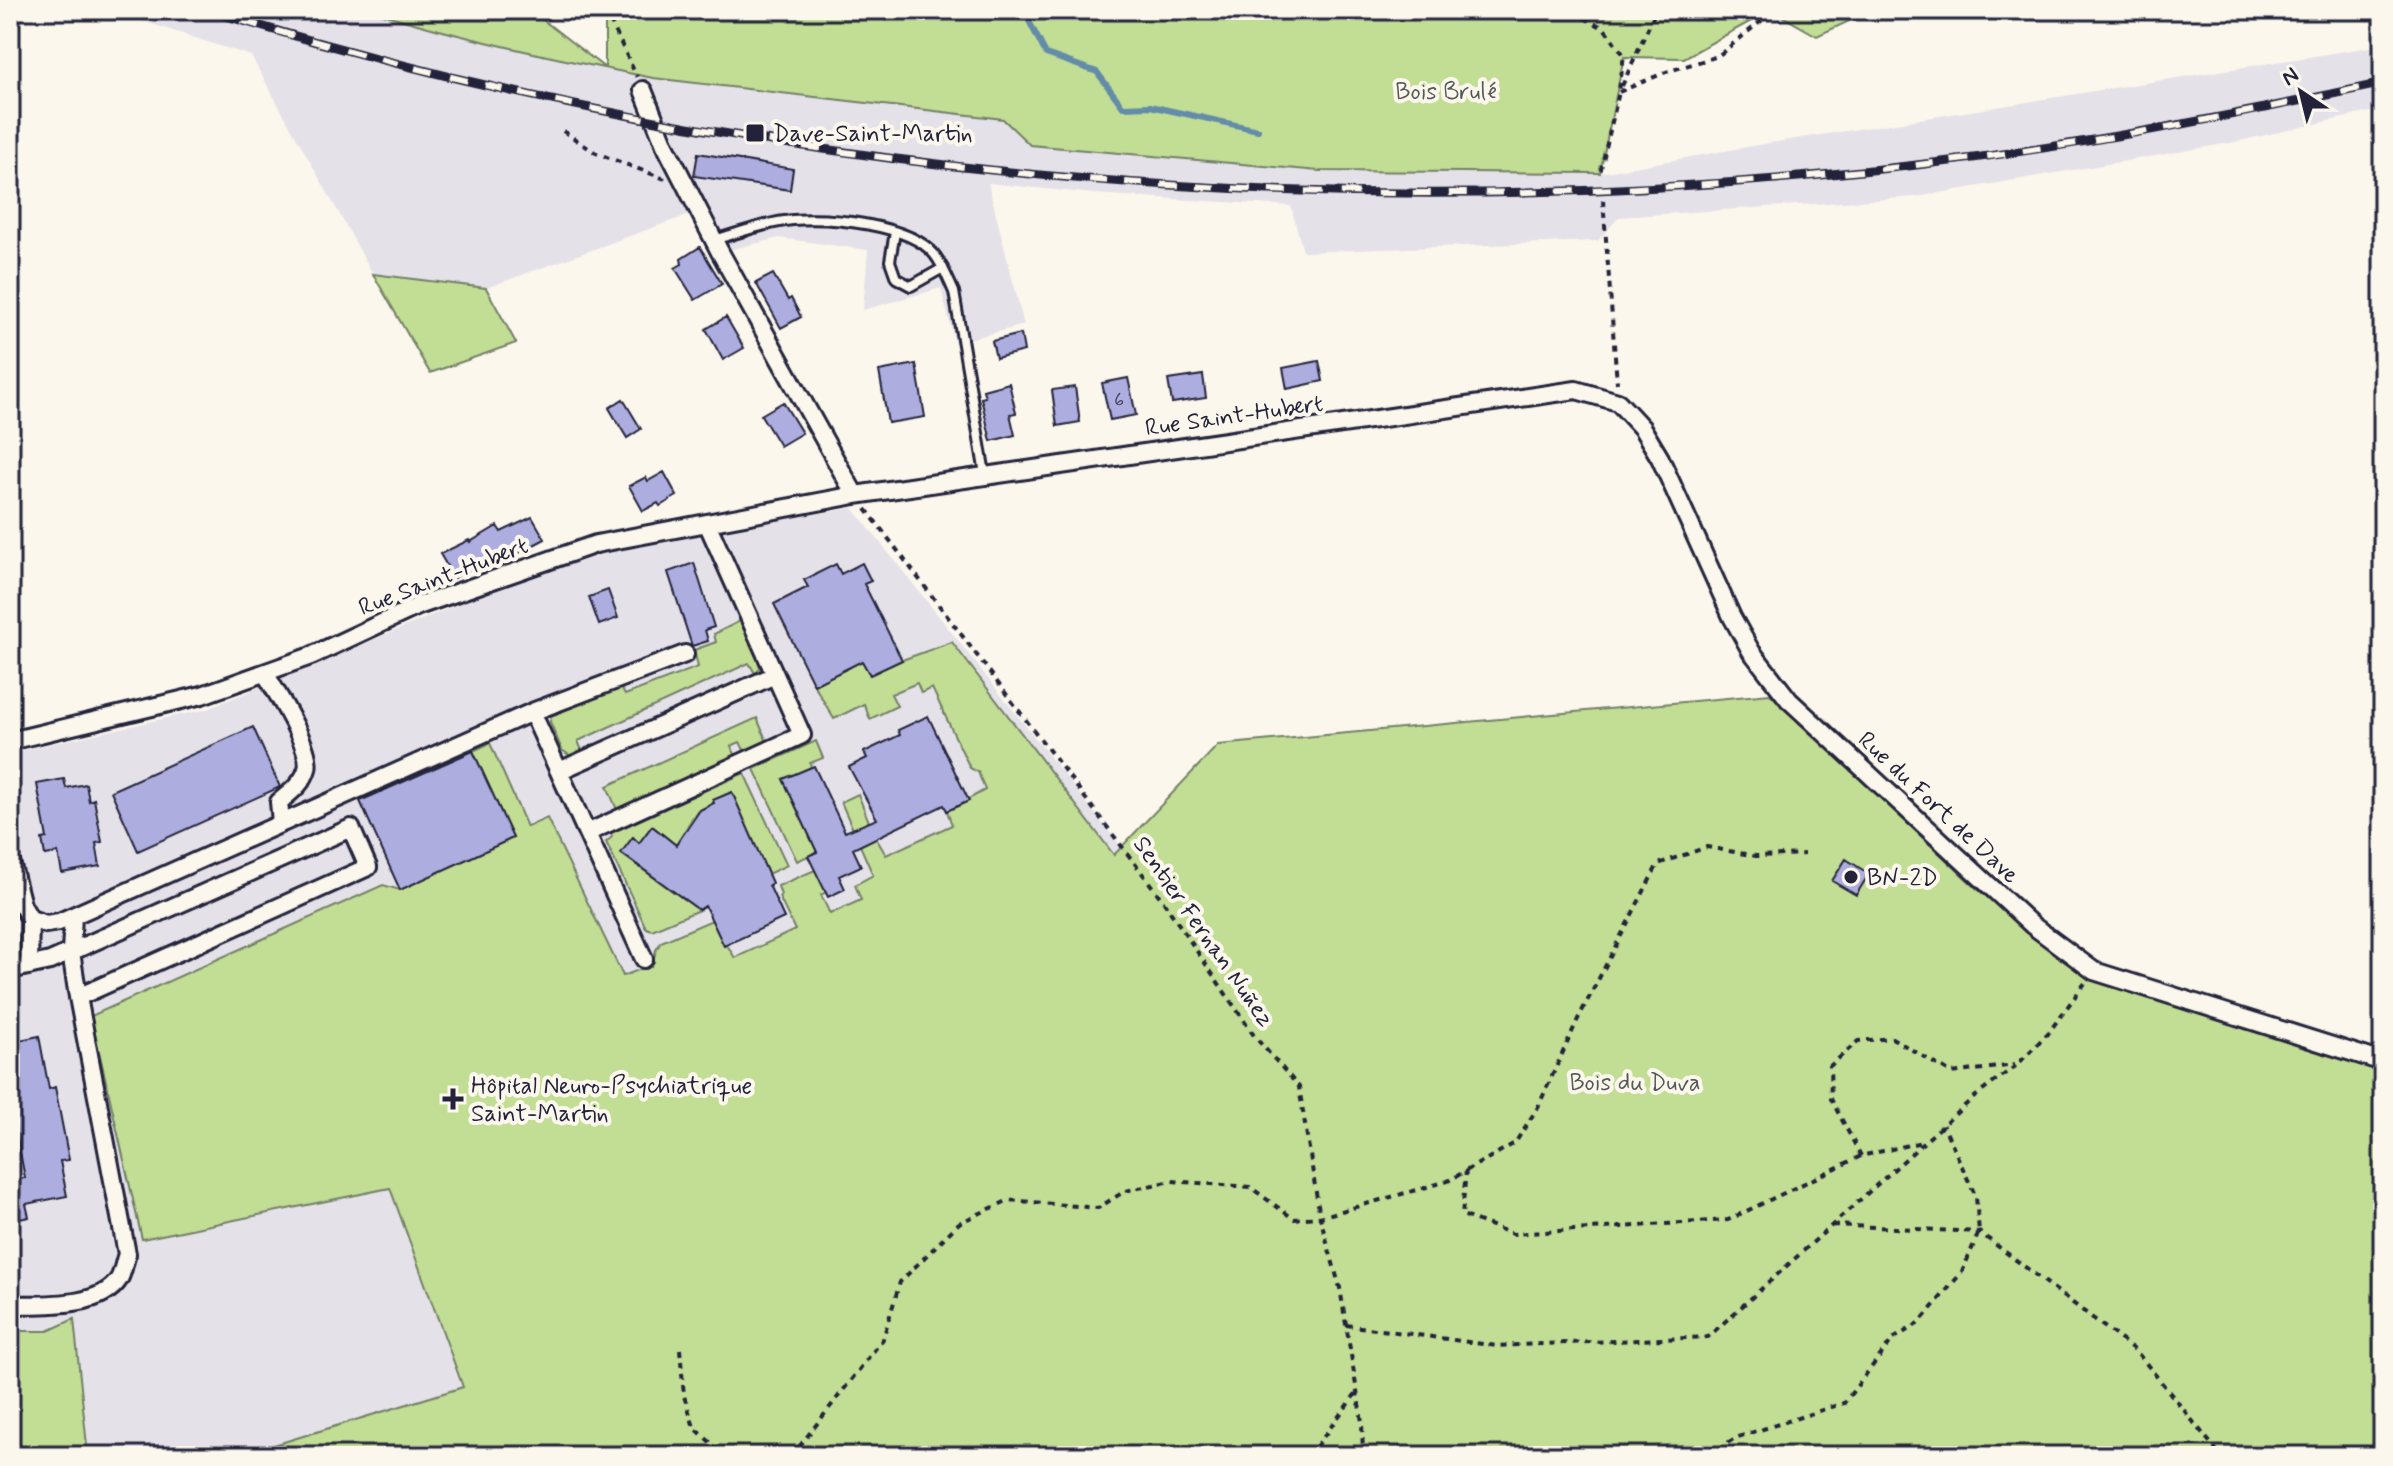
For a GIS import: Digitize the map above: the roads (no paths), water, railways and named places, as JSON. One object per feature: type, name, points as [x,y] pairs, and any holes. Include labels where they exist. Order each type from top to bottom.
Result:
[{"type":"street","points":[[643,90],[654,120],[714,240],[855,495]]},
{"type":"street","name":"Rue Saint-Hubert","points":[[10,741],[202,695],[311,656],[418,606],[596,544],[985,474],[1576,390],[1618,402]]},
{"type":"street","name":"Rue du Fort de Dave","points":[[1618,402],[1642,428],[1660,458],[1732,617],[1751,651],[1789,700],[2032,925],[2094,971],[2383,1062]]},
{"type":"street","points":[[587,833],[802,735],[707,523]]},
{"type":"street","points":[[30,919],[46,924],[73,916],[532,712],[685,654]]},
{"type":"street","points":[[265,673],[305,748],[308,768],[299,784],[279,802],[281,822]]},
{"type":"street","points":[[559,771],[775,675]]},
{"type":"street","points":[[532,712],[644,959]]},
{"type":"street","points":[[10,970],[50,961],[351,828],[368,867],[78,997]]},
{"type":"street","points":[[10,858],[22,905],[30,919],[29,966]]},
{"type":"street","points":[[10,1305],[66,1304],[97,1297],[118,1280],[127,1254],[78,997],[71,952],[73,916]]},
{"type":"lane","points":[[714,240],[789,220],[831,219],[880,227],[932,251],[954,292],[985,474]]},
{"type":"lane","points":[[895,232],[890,261],[896,278],[911,286],[943,268]]},
{"type":"waterway","points":[[1016,10],[1028,19],[1046,54],[1097,72],[1123,107],[1150,106],[1258,130]]},
{"type":"railway","points":[[207,10],[420,69],[637,117],[855,153],[1075,178],[1295,191],[1517,192],[1738,182],[1958,160],[2065,145],[2383,83]]},
{"type":"place","name":"Dave-Saint-Martin","points":[[755,133]]},
{"type":"place","name":"BN-2D","points":[[1851,877]]},
{"type":"place","name":"Hôpital Neuro-Psychiatrique Saint-Martin","points":[[453,1099]]},
{"type":"park label","name":"Bois Brulé","points":[[1446,91]]},
{"type":"park label","name":"Bois du Duva","points":[[1635,1082]]}]
